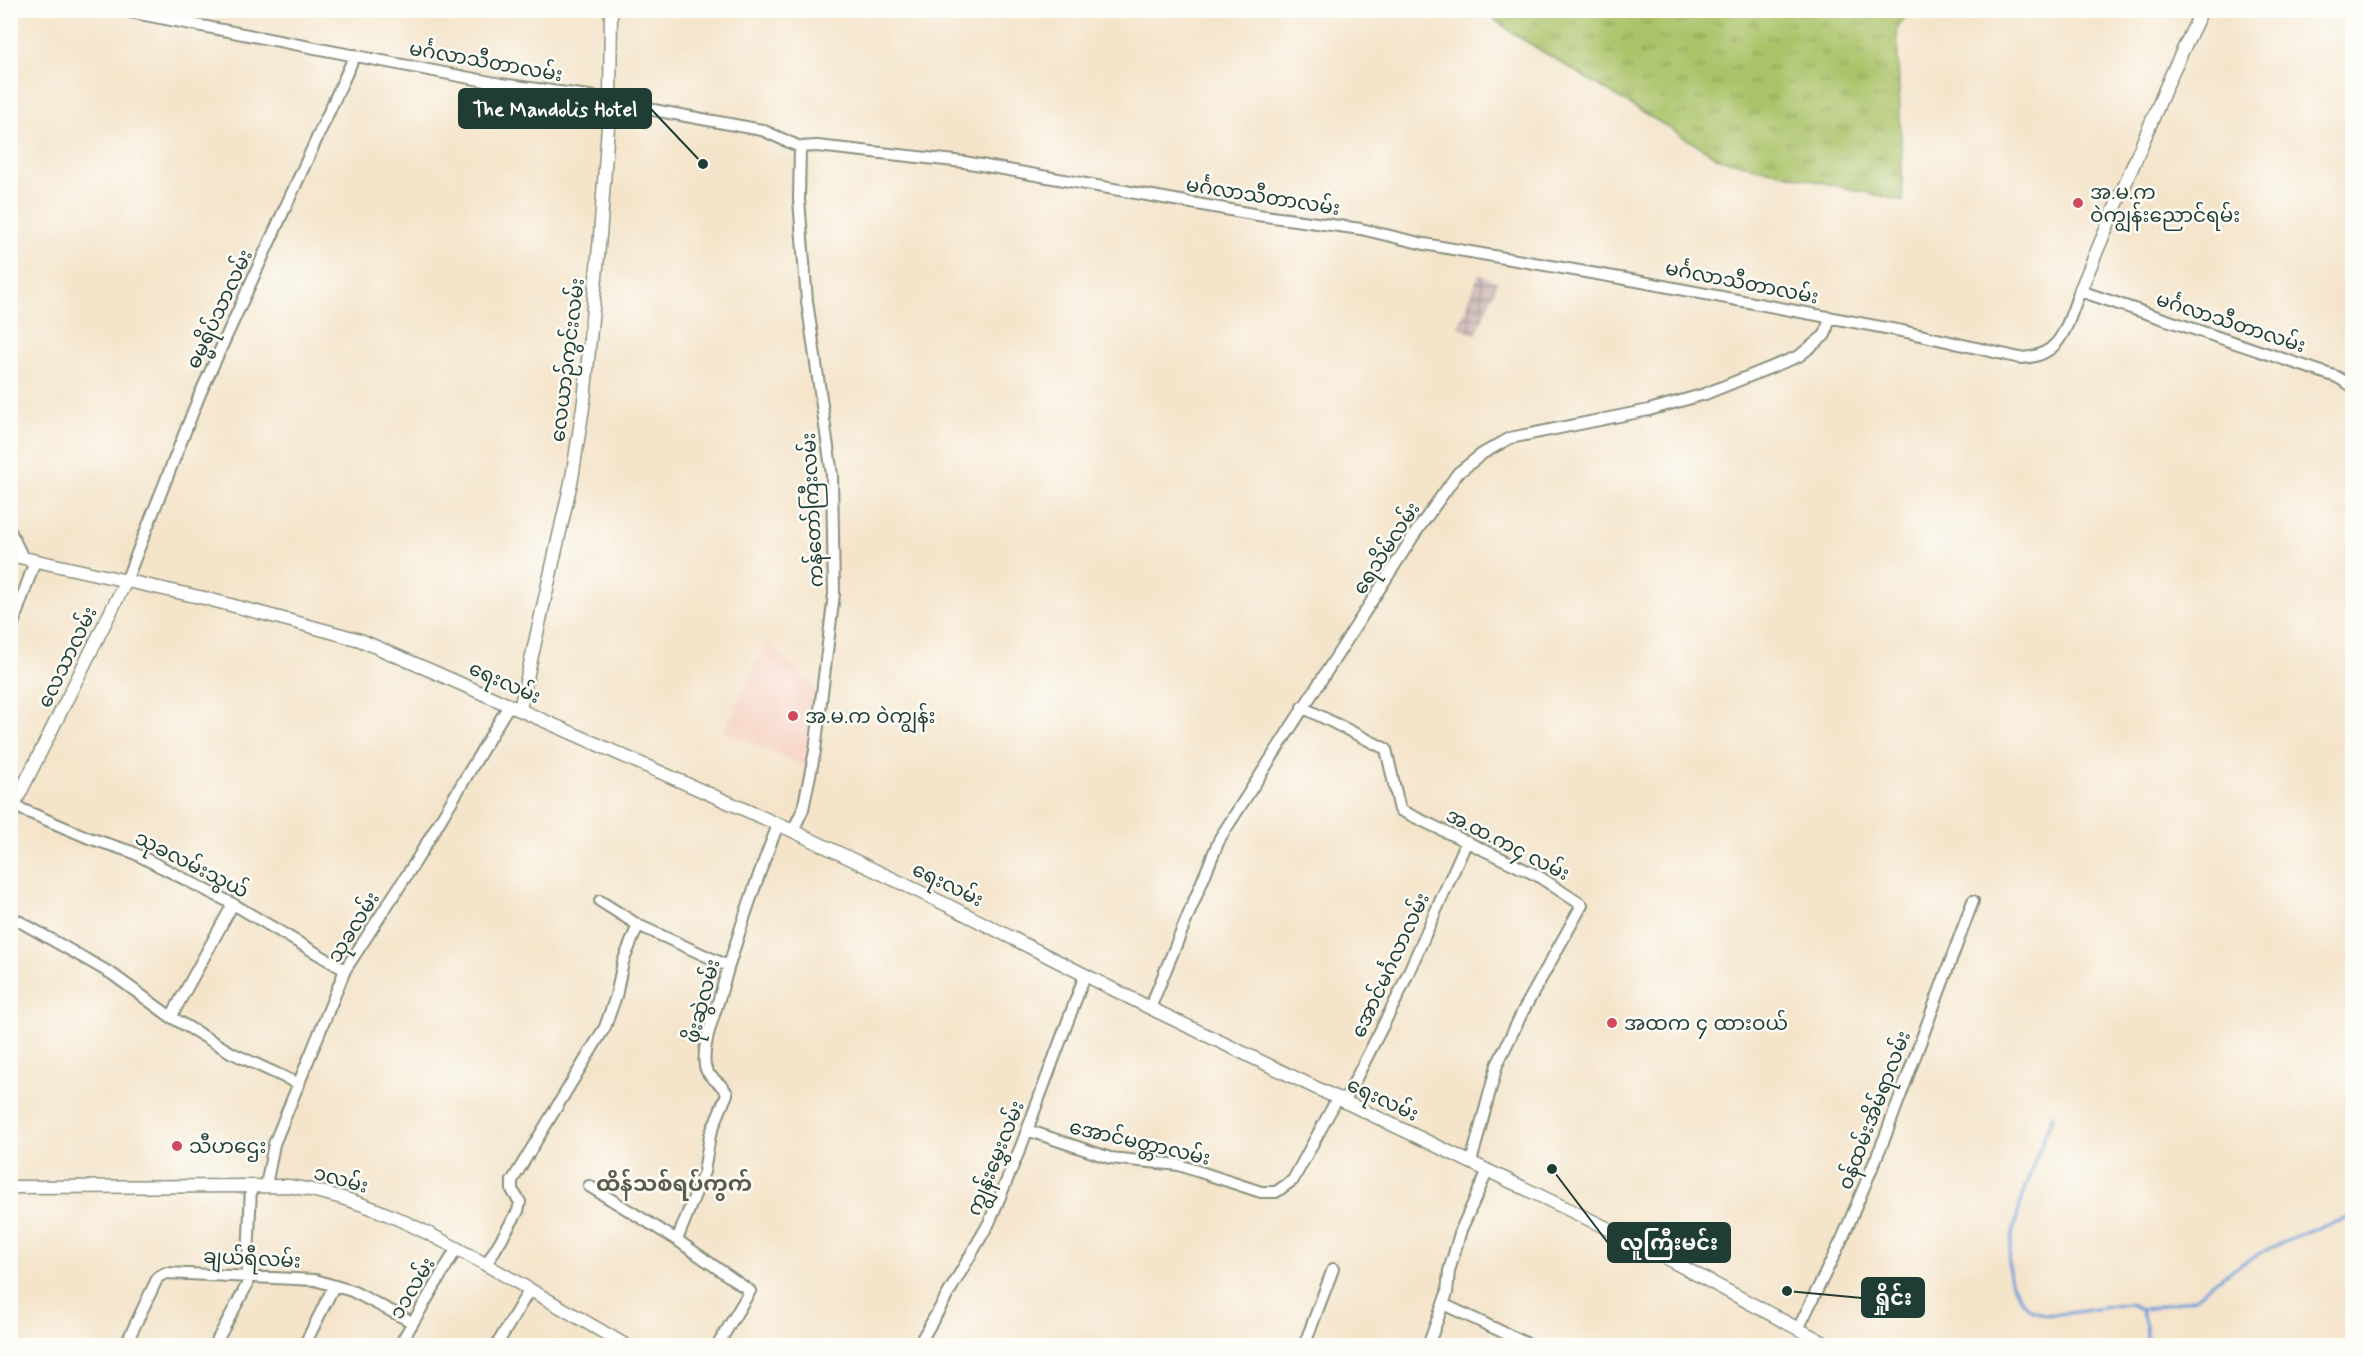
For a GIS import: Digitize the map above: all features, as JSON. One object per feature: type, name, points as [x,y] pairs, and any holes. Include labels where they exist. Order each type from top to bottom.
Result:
[{"type":"street","name":"မင်္ဂလာသီတာလမ်း","points":[[120,10],[501,84],[610,99],[648,109],[762,130],[800,147],[817,146],[964,162],[1258,215],[1361,230],[1424,244],[1830,317],[2020,358],[2033,358],[2049,352],[2063,334],[2080,291],[2337,376],[2352,386]]},
{"type":"street","name":"လေယာဉ်ကွင်းလမ်း","points":[[514,707],[572,477],[584,401],[610,99],[611,10]]},
{"type":"street","points":[[2080,291],[2172,73],[2202,10]]},
{"type":"street","name":"ဓမ္မရိပ်သာလမ်း","points":[[126,581],[200,394],[355,55]]},
{"type":"street","name":"ကန်တော်ကြီးလမ်း","points":[[793,831],[803,809],[815,751],[834,594],[832,476],[807,302],[799,200],[800,147]]},
{"type":"street","name":"ရေသိမ်လမ်း","points":[[1150,1008],[1220,838],[1302,707],[1458,473],[1482,454],[1510,438],[1649,410],[1706,394],[1799,356],[1825,335],[1830,317]]},
{"type":"street","points":[[10,531],[23,558],[10,632]]},
{"type":"street","name":"ရေးလမ်း","points":[[23,558],[204,598],[360,640],[514,707],[793,831],[1340,1101],[1638,1243],[1830,1346]]},
{"type":"street","name":"လေသာလမ်း","points":[[12,810],[126,581]]},
{"type":"street","name":"သုခလမ်း","points":[[266,1186],[274,1144],[345,970],[514,707]]},
{"type":"street","name":"အ.ထ.က၄ လမ်း","points":[[1302,707],[1386,749],[1401,810],[1538,876],[1582,904],[1523,1011],[1497,1065],[1471,1162]]},
{"type":"street","name":"သုခလမ်းသွယ်","points":[[12,810],[132,852],[233,904],[345,970]]},
{"type":"street","name":"ဖိုးဆွဲလမ်း","points":[[677,1240],[704,1172],[710,1135],[727,1094],[721,1085],[709,1076],[705,1060],[712,1023],[753,887],[778,825]]},
{"type":"street","name":"အောင်မင်္ဂလာလမ်း","points":[[1340,1101],[1398,996],[1467,841]]},
{"type":"street","points":[[600,901],[638,925],[728,966]]},
{"type":"street","name":"၀န်ထမ်းအိမ်ရာလမ်း","points":[[1798,1329],[1843,1237],[1885,1137],[1973,901]]},
{"type":"street","points":[[171,1017],[233,904]]},
{"type":"street","points":[[10,916],[112,974],[171,1017],[232,1053],[299,1084]]},
{"type":"street","points":[[486,1265],[518,1211],[520,1202],[512,1190],[512,1181],[604,1027],[616,996],[623,962],[638,925]]},
{"type":"street","name":"ကျွန်းမွှေးလမ်း","points":[[918,1346],[989,1223],[1027,1130],[1084,975]]},
{"type":"street","name":"အောင်မတ္တာလမ်း","points":[[1027,1130],[1110,1158],[1179,1165],[1261,1192],[1276,1192],[1293,1180],[1340,1101]]},
{"type":"street","points":[[1428,1346],[1443,1304],[1449,1271],[1461,1230],[1488,1170]]},
{"type":"street","points":[[214,1346],[238,1305],[249,1276],[251,1186]]},
{"type":"street","name":"၁လမ်း","points":[[10,1187],[266,1186],[325,1191],[365,1204],[427,1231],[627,1346]]},
{"type":"street","points":[[589,1186],[677,1240],[750,1291],[717,1346]]},
{"type":"street","name":"၁၁လမ်း","points":[[399,1346],[457,1248]]},
{"type":"street","points":[[1304,1346],[1334,1269]]},
{"type":"street","name":"ချယ်ရီလမ်း","points":[[125,1346],[158,1277],[181,1273],[315,1280],[352,1291],[412,1322]]},
{"type":"street","points":[[304,1346],[334,1286]]},
{"type":"street","points":[[496,1346],[530,1289]]},
{"type":"street","points":[[1443,1304],[1532,1346]]},
{"type":"shaded area","points":[[1479,274],[1498,282],[1476,335],[1458,327]]},
{"type":"shaded area","points":[[767,642],[818,691],[808,767],[724,732]]},
{"type":"green space","points":[[1482,11],[1909,11],[1897,29],[1903,201],[1720,159],[1522,39]]},
{"type":"waterway","points":[[2053,1115],[2025,1189],[2010,1248],[2011,1281],[2018,1296],[2036,1312],[2049,1315],[2131,1304],[2141,1310],[2196,1298],[2212,1283],[2260,1253],[2305,1232],[2352,1217]]},
{"type":"waterway","points":[[2141,1310],[2146,1326],[2148,1346]]},
{"type":"place","name":"The Mandolis Hotel","points":[[703,164]]},
{"type":"place","name":"အ.မ.က ဝဲကျွန်းညောင်ရမ်း","points":[[2078,203]]},
{"type":"place","name":"အ.မ.က ဝဲကျွန်း","points":[[793,716]]},
{"type":"place","name":"အထက ၄ ထားဝယ်","points":[[1612,1023]]},
{"type":"place","name":"သီဟဌေး","points":[[177,1146]]},
{"type":"place","name":"လူကြီးမင်း","points":[[1552,1169]]},
{"type":"place","name":"ရှိုင်း","points":[[1787,1291]]},
{"type":"district","name":"ထိန်သစ်ရပ်ကွက်","points":[[674,1183]]}]
